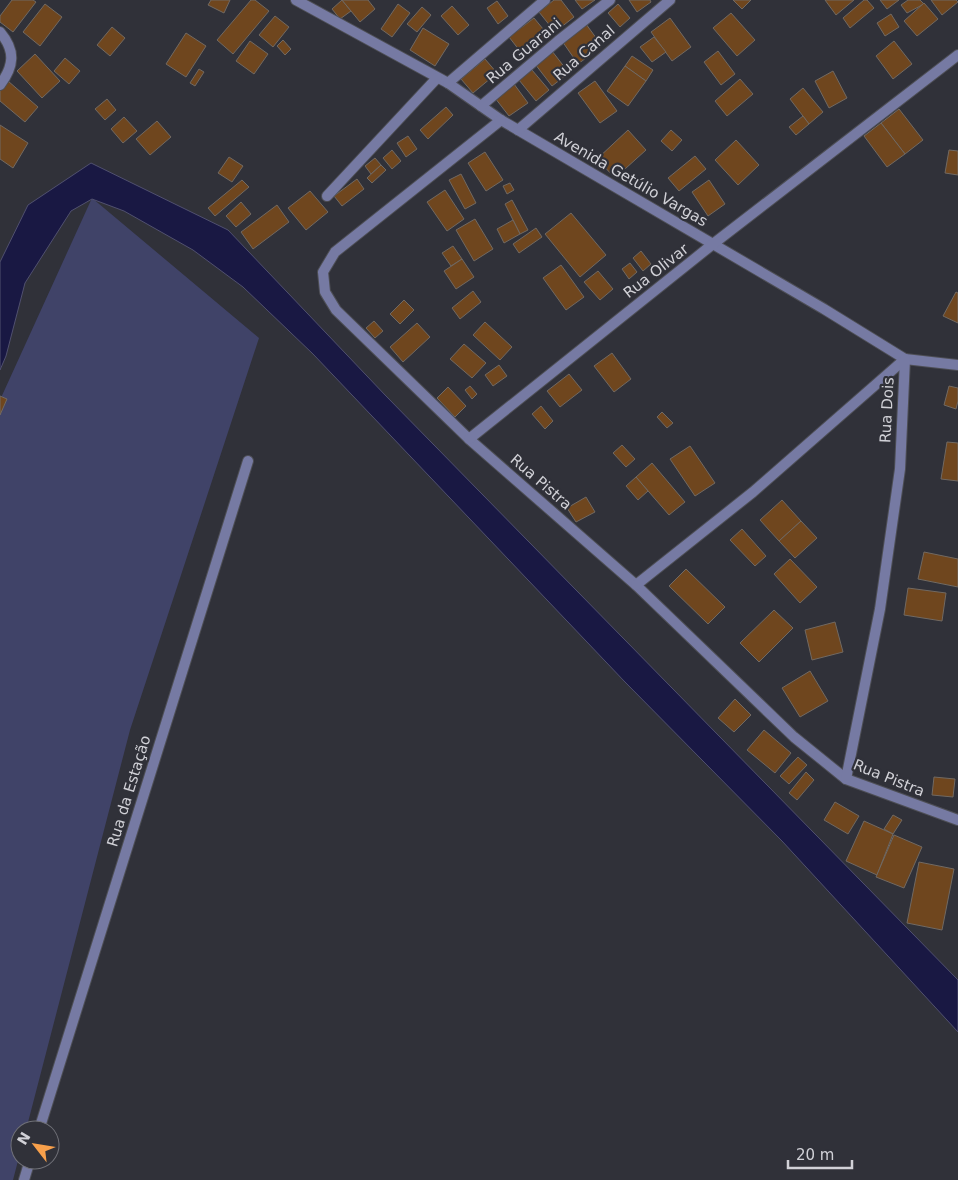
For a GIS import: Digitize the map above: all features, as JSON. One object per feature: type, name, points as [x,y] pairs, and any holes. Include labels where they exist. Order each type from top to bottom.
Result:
[{"type":"street","name":"Avenida Getúlio Vargas","points":[[296,0],[448,84],[501,120],[824,309],[905,359],[958,365]]},
{"type":"street","name":"Rua Guarani","points":[[448,84],[545,0]]},
{"type":"street","name":"Rua Guarani","points":[[481,106],[610,0]]},
{"type":"street","name":"Rua Canal","points":[[518,130],[670,0]]},
{"type":"street","points":[[0,86],[8,75],[12,64],[12,53],[1,32]]},
{"type":"street","name":"Rua Olivar","points":[[469,439],[713,244],[958,55]]},
{"type":"street","points":[[327,196],[437,78]]},
{"type":"street","name":"Rua Pistra","points":[[501,120],[335,252],[323,272],[325,292],[336,310],[469,439],[636,586],[794,737],[846,779],[958,820]]},
{"type":"street","name":"Rua Dois","points":[[636,586],[753,492],[905,359]]},
{"type":"street","name":"Rua Dois","points":[[846,779],[880,609],[899,478],[905,359]]},
{"type":"street","name":"Rua da Estação","points":[[42,1120],[248,461]]},
{"type":"shaded area","points":[[91,163],[228,230],[386,396],[958,980],[958,1032],[782,841],[625,682],[313,354],[243,287],[193,250],[124,211],[92,199],[71,211],[25,283],[6,356],[0,370],[0,262],[28,205]]},
{"type":"shaded area","points":[[92,198],[259,338],[130,730],[29,1120],[10,1120],[10,1170],[16,1170],[13,1180],[0,1180],[0,400]]},
{"type":"building","points":[[12,0],[33,0],[36,2],[13,32],[0,22],[0,16]]},
{"type":"building","points":[[211,0],[230,0],[224,13],[208,5]]},
{"type":"building","points":[[251,0],[255,0],[269,11],[233,54],[217,40]]},
{"type":"building","points":[[342,0],[351,11],[340,19],[332,9]]},
{"type":"building","points":[[342,0],[368,0],[375,9],[360,22]]},
{"type":"building","points":[[554,0],[561,0],[574,17],[555,32],[539,12]]},
{"type":"building","points":[[575,0],[595,0],[582,9]]},
{"type":"building","points":[[629,0],[650,0],[651,2],[637,12]]},
{"type":"building","points":[[733,0],[751,0],[742,9]]},
{"type":"building","points":[[825,0],[854,0],[836,15]]},
{"type":"building","points":[[864,0],[867,0],[874,8],[850,28],[843,18]]},
{"type":"building","points":[[880,0],[899,0],[887,9]]},
{"type":"building","points":[[908,0],[920,0],[924,4],[907,13],[901,5]]},
{"type":"building","points":[[931,0],[956,0],[958,2],[942,15]]},
{"type":"building","points":[[497,1],[508,16],[498,24],[487,8]]},
{"type":"building","points":[[924,3],[938,19],[917,36],[904,21]]},
{"type":"building","points":[[45,4],[62,17],[40,46],[23,32]]},
{"type":"building","points":[[398,4],[410,13],[392,37],[381,29]]},
{"type":"building","points":[[618,4],[630,18],[620,27],[608,13]]},
{"type":"building","points":[[452,6],[469,25],[458,35],[441,16]]},
{"type":"building","points":[[422,7],[431,15],[417,32],[407,24]]},
{"type":"building","points":[[731,13],[755,40],[737,56],[713,28]]},
{"type":"building","points":[[891,14],[899,27],[885,36],[877,23]]},
{"type":"building","points":[[275,16],[289,27],[273,47],[259,35]]},
{"type":"building","points":[[534,18],[548,35],[523,55],[509,37]]},
{"type":"building","points":[[670,18],[691,47],[672,61],[651,32]]},
{"type":"building","points":[[586,24],[602,46],[578,64],[562,41]]},
{"type":"building","points":[[112,27],[125,38],[110,56],[97,45]]},
{"type":"building","points":[[423,28],[449,44],[435,66],[410,50]]},
{"type":"building","points":[[186,33],[206,46],[186,77],[166,64]]},
{"type":"building","points":[[654,37],[666,52],[652,62],[640,47]]},
{"type":"building","points":[[283,40],[291,49],[285,55],[277,46]]},
{"type":"building","points":[[250,41],[268,54],[254,74],[236,61]]},
{"type":"building","points":[[894,41],[912,64],[893,79],[876,56]]},
{"type":"building","points":[[552,51],[569,73],[552,86],[535,64]]},
{"type":"building","points":[[718,51],[735,74],[721,85],[704,62]]},
{"type":"building","points":[[35,54],[60,81],[42,98],[17,71]]},
{"type":"building","points":[[632,56],[653,70],[646,81],[625,66]]},
{"type":"building","points":[[65,58],[80,71],[69,84],[54,71]]},
{"type":"building","points":[[485,59],[497,73],[473,93],[461,79]]},
{"type":"building","points":[[625,66],[646,81],[628,106],[607,91]]},
{"type":"building","points":[[199,69],[204,72],[195,86],[190,83]]},
{"type":"building","points":[[532,70],[549,90],[536,101],[519,80]]},
{"type":"building","points":[[833,71],[847,98],[829,108],[815,81]]},
{"type":"building","points":[[740,79],[753,94],[727,116],[715,101]]},
{"type":"building","points":[[8,81],[38,107],[25,122],[0,101],[0,91]]},
{"type":"building","points":[[595,81],[617,111],[600,123],[578,93]]},
{"type":"building","points":[[514,84],[528,103],[509,116],[495,98]]},
{"type":"building","points":[[803,88],[823,112],[809,124],[790,99]]},
{"type":"building","points":[[107,99],[116,110],[105,120],[95,109]]},
{"type":"building","points":[[446,107],[453,115],[428,139],[420,130]]},
{"type":"building","points":[[899,109],[923,140],[905,154],[881,123]]},
{"type":"building","points":[[803,116],[809,124],[796,135],[789,127]]},
{"type":"building","points":[[124,117],[137,131],[123,143],[111,129]]},
{"type":"building","points":[[157,121],[171,137],[150,155],[136,139]]},
{"type":"building","points":[[881,123],[905,154],[887,167],[864,136]]},
{"type":"building","points":[[0,125],[28,143],[13,168],[0,159]]},
{"type":"building","points":[[628,130],[646,150],[615,178],[597,159]]},
{"type":"building","points":[[671,130],[682,140],[672,151],[661,141]]},
{"type":"building","points":[[408,136],[417,149],[406,157],[397,143]]},
{"type":"building","points":[[736,140],[759,165],[738,185],[715,160]]},
{"type":"building","points":[[392,150],[401,161],[392,169],[383,158]]},
{"type":"building","points":[[949,150],[958,151],[958,175],[945,173]]},
{"type":"building","points":[[485,152],[503,180],[486,191],[468,163]]},
{"type":"building","points":[[695,156],[706,169],[679,191],[668,178]]},
{"type":"building","points":[[229,157],[243,166],[232,182],[218,173]]},
{"type":"building","points":[[375,158],[381,165],[371,174],[365,166]]},
{"type":"building","points":[[381,165],[386,170],[372,183],[367,178]]},
{"type":"building","points":[[461,174],[476,203],[465,209],[449,180]]},
{"type":"building","points":[[357,179],[364,189],[342,206],[334,196]]},
{"type":"building","points":[[242,180],[249,187],[215,216],[208,208]]},
{"type":"building","points":[[709,180],[725,204],[708,216],[692,192]]},
{"type":"building","points":[[510,183],[514,190],[507,194],[503,186]]},
{"type":"building","points":[[445,190],[464,219],[447,231],[427,202]]},
{"type":"building","points":[[310,191],[328,212],[306,230],[288,208]]},
{"type":"building","points":[[512,200],[528,230],[520,234],[505,204]]},
{"type":"building","points":[[241,202],[251,214],[236,227],[226,216]]},
{"type":"building","points":[[277,205],[289,222],[253,249],[241,232]]},
{"type":"building","points":[[571,213],[606,255],[580,277],[545,234]]},
{"type":"building","points":[[475,219],[493,249],[474,261],[456,230]]},
{"type":"building","points":[[513,220],[520,234],[504,243],[497,229]]},
{"type":"building","points":[[536,228],[542,237],[519,253],[513,244]]},
{"type":"building","points":[[453,246],[462,259],[451,266],[442,253]]},
{"type":"building","points":[[641,251],[651,264],[643,271],[633,258]]},
{"type":"building","points":[[462,259],[474,277],[456,289],[444,271]]},
{"type":"building","points":[[630,263],[637,272],[629,279],[622,269]]},
{"type":"building","points":[[561,265],[584,297],[566,310],[543,278]]},
{"type":"building","points":[[598,271],[613,289],[600,300],[584,282]]},
{"type":"building","points":[[473,291],[481,302],[460,319],[452,308]]},
{"type":"building","points":[[956,292],[958,293],[958,323],[943,316]]},
{"type":"building","points":[[404,300],[414,310],[400,324],[390,314]]},
{"type":"building","points":[[374,321],[383,331],[375,338],[366,328]]},
{"type":"building","points":[[485,322],[512,347],[500,360],[473,335]]},
{"type":"building","points":[[417,323],[430,337],[403,362],[390,347]]},
{"type":"building","points":[[464,344],[486,363],[472,378],[450,359]]},
{"type":"building","points":[[612,353],[631,379],[614,392],[594,366]]},
{"type":"building","points":[[499,365],[507,376],[493,386],[485,375]]},
{"type":"building","points":[[569,374],[582,390],[560,407],[547,391]]},
{"type":"building","points":[[470,386],[477,394],[472,399],[465,390]]},
{"type":"building","points":[[949,386],[958,388],[956,409],[944,405]]},
{"type":"building","points":[[448,387],[466,406],[455,417],[437,398]]},
{"type":"building","points":[[0,396],[7,399],[0,415]]},
{"type":"building","points":[[541,406],[553,421],[545,429],[532,414]]},
{"type":"building","points":[[662,412],[673,423],[667,428],[657,417]]},
{"type":"building","points":[[947,442],[958,443],[958,481],[941,479]]},
{"type":"building","points":[[622,445],[635,459],[626,467],[613,453]]},
{"type":"building","points":[[690,446],[715,483],[695,496],[670,459]]},
{"type":"building","points":[[652,463],[685,502],[669,515],[636,477]]},
{"type":"building","points":[[636,477],[648,491],[638,500],[626,486]]},
{"type":"building","points":[[586,497],[595,512],[576,522],[567,508]]},
{"type":"building","points":[[782,500],[801,521],[779,541],[760,520]]},
{"type":"building","points":[[801,521],[817,538],[795,558],[779,541]]},
{"type":"building","points":[[742,529],[766,556],[755,566],[730,540]]},
{"type":"building","points":[[924,552],[958,559],[958,587],[918,579]]},
{"type":"building","points":[[790,559],[817,587],[800,603],[774,574]]},
{"type":"building","points":[[686,569],[725,607],[708,624],[669,586]]},
{"type":"building","points":[[908,588],[946,593],[942,621],[904,615]]},
{"type":"building","points":[[774,610],[793,628],[759,662],[740,643]]},
{"type":"building","points":[[835,622],[843,652],[812,660],[805,630]]},
{"type":"building","points":[[810,671],[828,701],[800,717],[782,688]]},
{"type":"building","points":[[735,699],[751,715],[734,732],[718,718]]},
{"type":"building","points":[[764,730],[791,753],[775,773],[747,750]]},
{"type":"building","points":[[798,757],[807,765],[789,784],[780,776]]},
{"type":"building","points":[[806,772],[814,780],[797,800],[789,793]]},
{"type":"building","points":[[934,777],[955,779],[953,797],[932,795]]},
{"type":"building","points":[[835,802],[859,816],[848,834],[824,820]]},
{"type":"building","points":[[893,815],[902,820],[893,834],[884,829]]},
{"type":"building","points":[[864,821],[893,834],[877,875],[846,861]]},
{"type":"building","points":[[894,835],[922,847],[904,888],[876,877]]},
{"type":"building","points":[[919,862],[954,869],[942,930],[907,923]]}]
